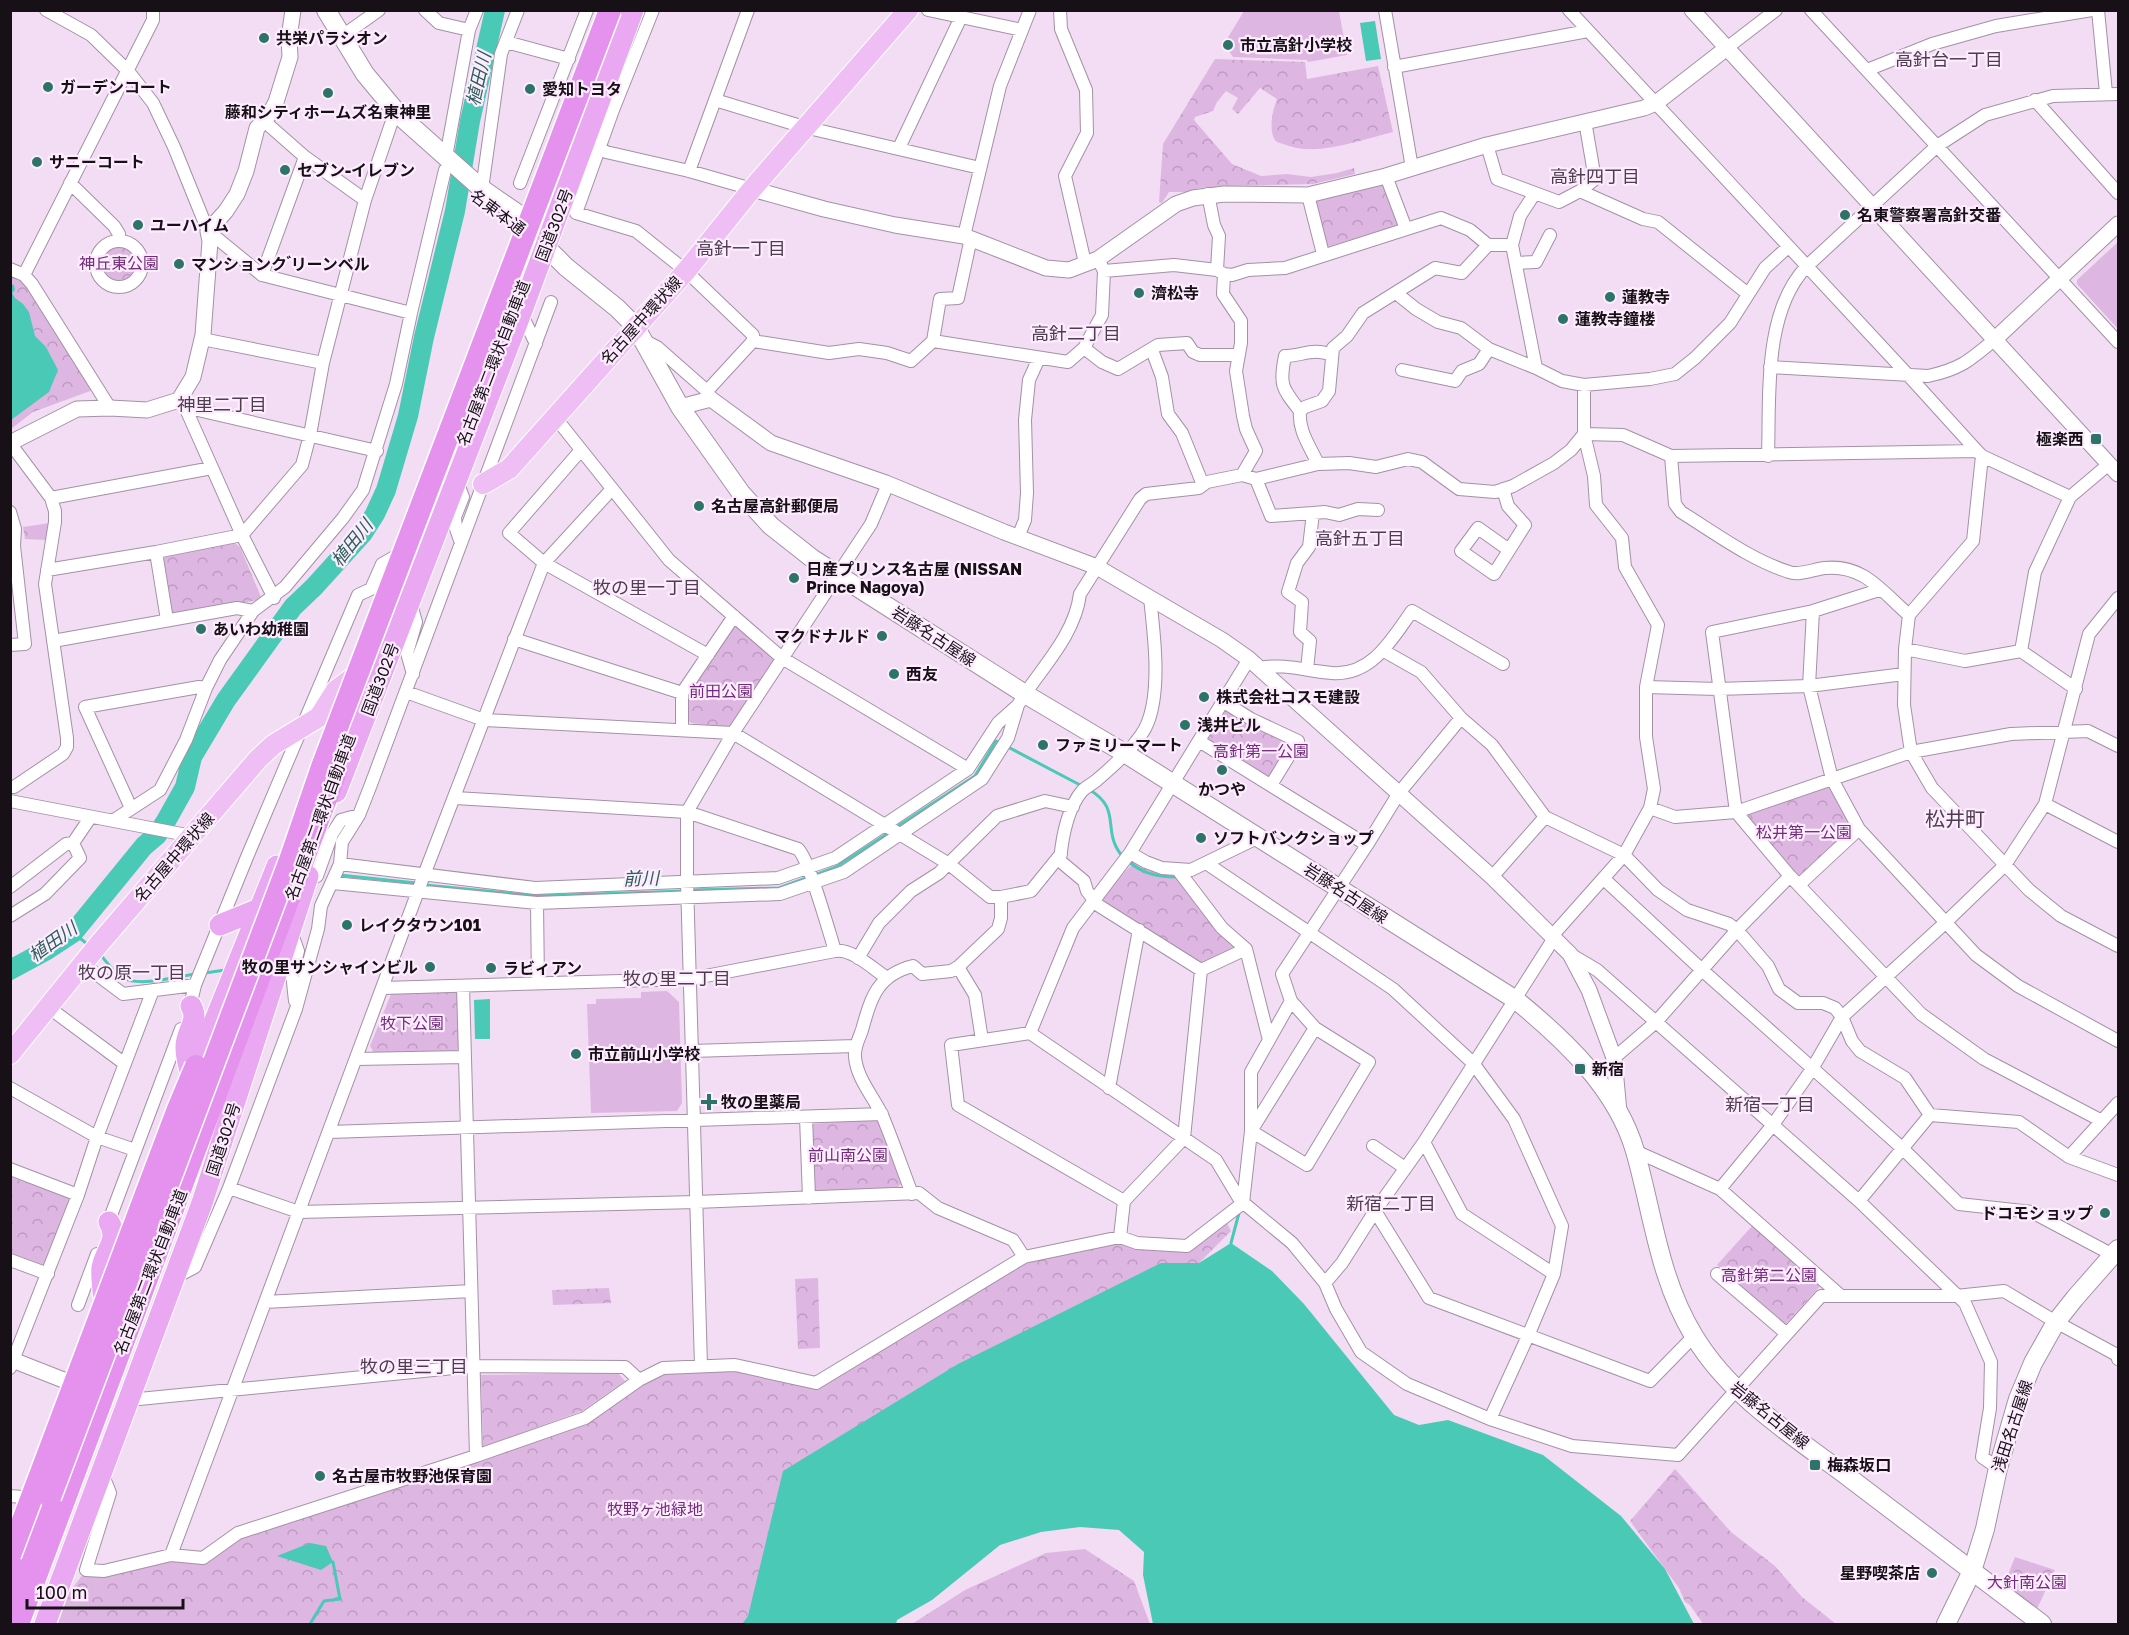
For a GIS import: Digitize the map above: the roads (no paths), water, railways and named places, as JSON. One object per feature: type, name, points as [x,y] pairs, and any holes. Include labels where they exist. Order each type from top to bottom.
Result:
[{"type":"highway","name":"国道302号","points":[[10,1531],[17,1497],[192,1077],[352,678],[522,224],[540,154],[604,10]]},
{"type":"highway","name":"名古屋第二環状自動車道","points":[[10,1598],[57,1499],[204,1131],[329,769],[610,10]]},
{"type":"highway","name":"名古屋第二環状自動車道","points":[[329,769],[402,603],[625,10]]},
{"type":"highway","name":"国道302号","points":[[45,1624],[202,1203],[291,930],[326,835],[330,807],[546,247],[593,143],[633,10]]},
{"type":"highway","points":[[10,1555],[178,1109],[329,769]]},
{"type":"highway","points":[[34,1624],[221,1125],[329,769]]},
{"type":"highway","points":[[220,926],[259,909]]},
{"type":"highway","points":[[192,1077],[185,1050],[195,1017],[193,995]]},
{"type":"highway","points":[[103,1293],[102,1268],[114,1237],[114,1230],[109,1222]]},
{"type":"highway","name":"名古屋第二環状自動車道","points":[[18,1624],[57,1499]]},
{"type":"main road","name":"名東本通","points":[[313,10],[347,66],[391,124],[446,163]]},
{"type":"main road","name":"名東本通","points":[[326,10],[365,74],[400,116],[446,163],[482,195],[522,224],[546,247]]},
{"type":"main road","name":"名古屋中環状線","points":[[483,484],[500,464],[555,417],[639,333],[752,189],[908,10]]},
{"type":"main road","name":"岩藤名古屋線","points":[[546,247],[566,267],[618,308],[639,333],[680,407],[741,493],[771,525],[813,559],[1021,700],[1126,754],[1516,1000],[1549,1026],[1574,1052],[1604,1089],[1619,1112],[1635,1151],[1667,1281],[1694,1336],[1714,1366],[1736,1390],[2042,1624]]},
{"type":"main road","name":"名古屋中環状線","points":[[10,1054],[185,834],[273,745],[319,717],[336,690],[352,678]]},
{"type":"main road","name":"浅田名古屋線","points":[[1946,1624],[1972,1571],[2018,1399],[2033,1363],[2056,1322],[2116,1252]]},
{"type":"street","points":[[46,10],[91,35],[128,71],[153,103],[174,147],[208,231],[210,240],[202,339],[193,377],[183,402],[242,534],[274,598]]},
{"type":"street","points":[[24,275],[153,20],[153,10]]},
{"type":"street","points":[[208,231],[226,211],[237,194],[246,171],[257,128],[276,102],[290,57],[289,38],[293,10]]},
{"type":"street","points":[[341,37],[379,10]]},
{"type":"street","points":[[425,10],[439,23],[469,30]]},
{"type":"street","points":[[119,822],[131,808],[160,790],[186,740],[206,688],[220,660],[253,611],[274,598],[285,587],[343,518],[363,490],[396,384],[446,163],[469,30],[477,10]]},
{"type":"street","points":[[482,195],[501,54],[518,10]]},
{"type":"street","points":[[520,183],[540,154],[569,59],[587,10]]},
{"type":"street","points":[[653,10],[593,143],[576,213],[636,231],[686,271],[753,335],[753,341],[709,395],[680,407]]},
{"type":"street","points":[[689,171],[748,10]]},
{"type":"street","points":[[928,10],[1022,30]]},
{"type":"street","points":[[753,341],[829,353],[859,349],[887,353],[912,361],[933,341],[940,299],[958,298],[980,168],[1000,86],[1030,10]]},
{"type":"street","points":[[933,341],[1068,362],[1084,348],[1102,315],[1096,264],[1065,176],[1087,133],[1086,90],[1061,29],[1060,10]]},
{"type":"street","points":[[1385,10],[1412,168]]},
{"type":"street","points":[[1569,10],[1979,454],[2070,497]]},
{"type":"street","points":[[1692,10],[2114,469],[2070,497],[2035,572],[2021,651]]},
{"type":"street","points":[[1096,264],[1176,204],[1208,194],[1308,195],[1386,176],[1487,145],[1644,108],[1656,103],[1776,10]]},
{"type":"street","points":[[1811,10],[2118,342]]},
{"type":"street","points":[[1867,70],[1932,44],[1996,26],[2091,10]]},
{"type":"street","points":[[1768,456],[1770,367],[1781,307],[1797,277],[1937,146],[1985,115],[2053,96],[2112,93],[2098,10]]},
{"type":"street","points":[[899,148],[961,16]]},
{"type":"street","points":[[1394,67],[1588,31]]},
{"type":"street","points":[[506,42],[569,59]]},
{"type":"street","points":[[715,100],[804,128],[980,168]]},
{"type":"street","points":[[2034,100],[2118,193]]},
{"type":"street","points":[[264,121],[305,157],[365,200]]},
{"type":"street","points":[[1487,145],[1497,179],[1559,202],[1580,191],[1595,179],[1585,121]]},
{"type":"street","points":[[47,570],[156,552],[242,534],[302,465],[324,363],[365,200],[391,124]]},
{"type":"street","points":[[593,143],[606,152],[689,171],[824,209],[895,225],[968,237],[1046,268],[1069,270],[1096,264],[1174,265],[1232,275],[1248,270],[1285,268],[1441,218],[1470,230],[1488,245],[1512,245]]},
{"type":"street","points":[[262,275],[305,157]]},
{"type":"street","points":[[1386,176],[1406,229]]},
{"type":"street","points":[[70,183],[114,226],[119,234],[119,240]]},
{"type":"street","points":[[1580,191],[1643,219],[1658,222],[1748,294]]},
{"type":"street","points":[[1535,193],[1520,216],[1512,245],[1536,368]]},
{"type":"street","points":[[1208,194],[1214,225],[1219,236],[1223,294],[1241,321],[1241,344],[1236,370],[1246,429],[1256,452],[1242,475]]},
{"type":"street","points":[[1308,195],[1323,254]]},
{"type":"street","points":[[1770,367],[1928,376],[1952,371],[1969,361],[1994,340],[2118,224]]},
{"type":"street","points":[[208,231],[262,275],[411,313]]},
{"type":"street","points":[[1516,263],[1536,262],[1550,235]]},
{"type":"street","points":[[1300,411],[1326,397],[1329,391],[1333,348],[1347,336],[1363,313],[1435,268],[1462,273],[1488,245]]},
{"type":"street","points":[[1396,292],[1416,309],[1438,322],[1461,328],[1489,349],[1562,381],[1584,385],[1650,378],[1675,374],[1695,358],[1730,322],[1766,268],[1788,247]]},
{"type":"street","points":[[10,269],[24,275],[32,284],[110,408]]},
{"type":"street","points":[[500,464],[551,302]]},
{"type":"street","points":[[521,313],[536,344]]},
{"type":"street","points":[[639,333],[709,395],[771,443],[888,484],[1097,567],[1222,640],[1254,664],[1492,877],[1570,954],[1597,970],[1656,1022],[1858,1201],[1965,1303],[1991,1362],[1990,1407],[1982,1457],[1998,1468]]},
{"type":"street","points":[[202,339],[324,363]]},
{"type":"street","points":[[1084,348],[1102,362],[1118,369],[1158,345],[1187,343],[1193,352],[1200,355],[1238,355]]},
{"type":"street","points":[[1402,370],[1455,381],[1462,370],[1479,364],[1489,349]]},
{"type":"street","points":[[1152,350],[1162,377],[1168,414],[1182,433],[1203,485]]},
{"type":"street","points":[[1318,464],[1305,440],[1299,420],[1300,411],[1284,391],[1281,376],[1285,356],[1294,356],[1302,351],[1324,352],[1332,356]]},
{"type":"street","points":[[1018,537],[1024,520],[1027,493],[1025,420],[1029,380],[1039,358]]},
{"type":"street","points":[[1325,1283],[1342,1263],[1375,1211],[1424,1142],[1473,1063],[1516,1000],[1553,937],[1624,855],[1650,808],[1654,789],[1646,737],[1646,687],[1658,625],[1625,567],[1622,538],[1596,505],[1594,476],[1584,434],[1584,385]]},
{"type":"street","points":[[10,787],[14,787],[63,754],[67,747],[45,584],[55,522],[51,498],[10,443],[77,409],[147,410],[179,400],[377,451]]},
{"type":"street","points":[[555,417],[669,560],[782,658],[968,769]]},
{"type":"street","points":[[1584,434],[1623,435],[1671,456],[1979,454]]},
{"type":"street","points":[[337,873],[422,883],[537,903],[687,890],[844,872],[968,769],[998,723],[1021,700],[1072,626],[1078,610],[1080,594],[1140,499],[1146,495],[1199,488],[1207,482],[1242,475],[1256,479],[1318,464],[1349,463],[1376,466],[1408,459],[1422,462],[1459,489],[1495,492],[1513,486],[1554,463],[1571,450],[1584,434]]},
{"type":"street","points":[[581,450],[508,533],[544,563],[708,655]]},
{"type":"street","points":[[1979,454],[1973,541],[1909,615],[1905,649],[1904,705],[1911,752],[1932,788],[2029,890],[2061,916],[2118,946]]},
{"type":"street","points":[[1671,456],[1675,504],[1681,512],[1753,556],[1791,574],[1826,567],[1850,569],[1867,576],[1879,590],[1909,615]]},
{"type":"street","points":[[51,498],[212,468]]},
{"type":"street","points":[[1256,479],[1271,516],[1325,512],[1339,515],[1358,509],[1378,510]]},
{"type":"street","points":[[457,480],[463,497],[455,517],[456,530],[461,543]]},
{"type":"street","points":[[174,1278],[195,1268],[229,1188],[296,1009],[318,928],[321,906],[337,873],[342,842],[359,815],[483,484]]},
{"type":"street","points":[[701,1366],[687,890],[687,812],[732,733],[872,524],[888,484]]},
{"type":"street","points":[[171,1555],[382,988],[544,563],[612,489]]},
{"type":"street","points":[[1503,489],[1508,506],[1525,525],[1509,550]]},
{"type":"street","points":[[10,512],[15,530],[14,546],[25,644],[10,645]]},
{"type":"street","points":[[1307,669],[1310,641],[1300,632],[1302,602],[1288,592],[1297,563],[1309,547],[1312,513]]},
{"type":"street","points":[[156,552],[167,620]]},
{"type":"street","points":[[78,1305],[204,965],[358,595],[371,589],[382,564],[398,555]]},
{"type":"street","points":[[1879,590],[1813,611],[1712,632],[1736,812],[1795,880],[1921,1014],[1984,1059],[2102,1122]]},
{"type":"street","points":[[1150,598],[1155,655],[1153,705],[1148,724],[1126,754],[1083,790],[1072,807],[1062,842],[1060,861],[1084,881],[1094,901],[1201,970]]},
{"type":"street","points":[[410,600],[416,622],[407,653],[413,674]]},
{"type":"street","points":[[1720,1189],[1772,1126],[1812,1069],[1842,1017],[2005,865],[2045,804],[2089,634],[2116,606]]},
{"type":"street","points":[[53,641],[237,608],[253,611]]},
{"type":"street","points":[[1254,664],[1334,673],[1359,668],[1384,651],[1412,611],[1503,664]]},
{"type":"street","points":[[1813,611],[1809,686],[1832,779],[1859,829],[1976,955],[2018,986],[2118,1041]]},
{"type":"street","points":[[682,729],[682,693],[734,616]]},
{"type":"street","points":[[514,639],[682,693]]},
{"type":"street","points":[[1905,649],[1965,661],[2021,651],[2076,689]]},
{"type":"street","points":[[1384,651],[1421,672],[1461,718],[1492,745],[1545,817],[1624,855],[1658,890],[1687,910],[1729,924],[1737,930],[1768,966],[1779,989],[1798,1003],[1823,1003],[1835,1008],[1842,1017],[1852,1041],[1860,1051],[1905,1078],[1930,1115]]},
{"type":"street","points":[[1030,1033],[1073,928],[1127,857],[1224,702],[1254,664]]},
{"type":"street","points":[[1646,687],[1718,690],[1809,686],[1904,674]]},
{"type":"street","points":[[131,808],[85,707],[199,687],[206,688]]},
{"type":"street","points":[[406,692],[484,720],[732,733],[949,864],[990,897],[1031,891],[1061,854]]},
{"type":"street","points":[[337,873],[422,883],[780,894],[835,858],[893,829],[982,779],[1005,743],[1021,700]]},
{"type":"street","points":[[1224,702],[1251,719],[1298,741],[1271,785]]},
{"type":"street","points":[[1251,1131],[1307,1165],[1369,1062],[1315,1028],[1291,1001],[1282,974],[1399,793],[1461,718]]},
{"type":"street","points":[[1650,808],[1675,817],[1736,812],[1911,752],[2011,734],[2088,731],[2118,746]]},
{"type":"street","points":[[1199,741],[1367,845]]},
{"type":"street","points":[[273,745],[291,756]]},
{"type":"street","points":[[455,798],[687,812],[798,849],[802,852],[835,951]]},
{"type":"street","points":[[10,801],[90,818],[185,834]]},
{"type":"street","points":[[858,958],[879,923],[911,891],[949,864],[997,816],[1045,801],[1072,807]]},
{"type":"street","points":[[2045,804],[2118,842]]},
{"type":"street","points":[[326,835],[341,820],[359,815]]},
{"type":"street","points":[[1492,877],[1545,817]]},
{"type":"street","points":[[10,887],[66,844],[73,843],[90,818]]},
{"type":"street","points":[[1614,1058],[1656,1022],[1737,930],[1859,829]]},
{"type":"street","points":[[1127,857],[1162,868],[1191,870],[1259,837]]},
{"type":"street","points":[[10,916],[45,894],[80,858],[73,843]]},
{"type":"street","points":[[1206,863],[1393,989],[1473,1063],[1514,1119],[1562,1226],[1554,1274],[1490,1419]]},
{"type":"street","points":[[1178,870],[1222,927],[1246,949],[1269,1040]]},
{"type":"street","points":[[1604,879],[1702,970],[1902,1148],[1959,1204],[2032,1212],[2116,1252]]},
{"type":"street","points":[[912,1194],[882,1114],[861,1080],[855,1057],[856,1046],[872,997],[887,978],[898,970],[914,966],[922,974],[951,971],[958,967],[998,928],[1001,918],[1001,897]]},
{"type":"street","points":[[537,903],[538,983]]},
{"type":"street","points":[[291,930],[298,951],[292,973],[296,1009]]},
{"type":"street","points":[[1109,1088],[1139,930]]},
{"type":"street","points":[[1201,970],[1246,949]]},
{"type":"street","points":[[382,988],[690,979],[842,950],[887,978]]},
{"type":"street","points":[[1570,954],[1589,990],[1614,1058],[1619,1112]]},
{"type":"street","points":[[90,955],[123,994],[153,990],[193,995]]},
{"type":"street","points":[[958,967],[975,995],[982,1040]]},
{"type":"street","points":[[1120,1237],[1124,1201],[1184,1138],[1201,970]]},
{"type":"street","points":[[463,986],[476,1456]]},
{"type":"street","points":[[66,1381],[12,1363],[78,1195],[97,1137],[153,990]]},
{"type":"street","points":[[102,1473],[110,1493],[86,1570],[104,1571],[171,1555],[203,1558],[238,1533],[585,1418],[639,1380],[663,1368],[735,1365],[816,1383],[1024,1257],[1120,1237],[1137,1243],[1186,1246],[1243,1203],[1251,1131],[1251,1072],[1291,1001]]},
{"type":"street","points":[[48,1006],[125,1064]]},
{"type":"street","points":[[1251,1131],[1315,1028]]},
{"type":"street","points":[[1124,1201],[958,1105],[951,1045],[1030,1033],[1216,1161],[1243,1203],[1292,1243],[1325,1283],[1336,1309],[1360,1352],[1407,1384],[1490,1419],[1572,1446],[1678,1455],[1821,1296],[1956,1296],[2004,1291],[2117,1355],[2118,1359]]},
{"type":"street","points":[[692,1051],[856,1046]]},
{"type":"street","points":[[356,1059],[465,1057]]},
{"type":"street","points":[[10,1088],[97,1137],[135,1150]]},
{"type":"street","points":[[2069,1156],[2118,1103]]},
{"type":"street","points":[[329,1132],[882,1114]]},
{"type":"street","points":[[1858,1201],[1930,1115]]},
{"type":"street","points":[[1930,1115],[2019,1122],[2069,1156],[2118,1175]]},
{"type":"street","points":[[806,1117],[809,1198]]},
{"type":"street","points":[[1424,1142],[1462,1214],[1554,1274]]},
{"type":"street","points":[[1373,1146],[1405,1168]]},
{"type":"street","points":[[1635,1151],[1720,1189],[1841,1296]]},
{"type":"street","points":[[10,1170],[78,1195]]},
{"type":"street","points":[[229,1188],[299,1212],[696,1202],[919,1192],[938,1208],[1012,1240],[1024,1257]]},
{"type":"street","points":[[1375,1211],[1429,1298],[1650,1381],[1694,1336]]},
{"type":"street","points":[[10,1260],[48,1274]]},
{"type":"street","points":[[1718,1274],[1787,1334]]},
{"type":"street","points":[[265,1302],[471,1291]]},
{"type":"street","points":[[129,1400],[474,1366],[625,1367],[639,1380]]},
{"type":"waterway","name":"植田川","points":[[10,970],[73,933],[144,846],[157,835],[185,787],[192,757],[226,700],[293,607],[363,533],[375,514],[386,490],[408,416],[424,337],[455,211],[470,121],[495,10]]},
{"type":"waterway","name":"前川","points":[[895,828],[975,776],[996,741],[1000,743]]},
{"type":"waterway","name":"前川","points":[[1006,746],[1082,786]]},
{"type":"waterway","name":"前川","points":[[1088,789],[1105,804],[1109,812],[1116,847],[1123,857]]},
{"type":"waterway","name":"前川","points":[[815,875],[836,867],[890,832]]},
{"type":"waterway","name":"前川","points":[[1128,861],[1151,874],[1177,877]]},
{"type":"waterway","name":"前川","points":[[339,875],[416,883]]},
{"type":"waterway","name":"前川","points":[[692,890],[779,888],[809,877]]},
{"type":"waterway","name":"前川","points":[[425,885],[537,896],[685,891]]},
{"type":"waterway","name":"前川","points":[[73,933],[90,946]]},
{"type":"waterway","name":"前川","points":[[99,953],[116,973],[130,981],[158,980],[195,974]]},
{"type":"waterway","name":"前川","points":[[205,973],[225,970]]},
{"type":"waterway","name":"前川","points":[[1231,1243],[1239,1213]]},
{"type":"waterway","points":[[310,1624],[324,1601],[340,1599],[333,1562]]},
{"type":"place","name":"共栄パラシオン","points":[[264,38]]},
{"type":"place","name":"市立高針小学校","points":[[1228,45]]},
{"type":"place","name":"ガーデンコート","points":[[48,87]]},
{"type":"place","name":"愛知トヨタ","points":[[530,89]]},
{"type":"place","name":"藤和シティホームズ名東神里","points":[[328,93]]},
{"type":"place","name":"サニーコート","points":[[37,162]]},
{"type":"place","name":"セブン-イレブン","points":[[285,170]]},
{"type":"place","name":"名東警察署高針交番","points":[[1845,215]]},
{"type":"place","name":"ユーハイム","points":[[138,225]]},
{"type":"place","name":"マンションク ゙リーンベル","points":[[179,264]]},
{"type":"place","name":"濟松寺","points":[[1139,293]]},
{"type":"place","name":"蓮教寺","points":[[1610,297]]},
{"type":"place","name":"蓮教寺鐘楼","points":[[1563,319]]},
{"type":"place","name":"極楽西","points":[[2096,439]]},
{"type":"place","name":"名古屋高針郵便局","points":[[699,506]]},
{"type":"place","name":"日産プリンス名古屋 (NISSAN Prince Nagoya)","points":[[794,578]]},
{"type":"place","name":"あいわ幼稚園","points":[[201,629]]},
{"type":"place","name":"マクドナルド","points":[[882,636]]},
{"type":"place","name":"西友","points":[[894,674]]},
{"type":"place","name":"株式会社コスモ建設","points":[[1204,697]]},
{"type":"place","name":"浅井ビル","points":[[1185,725]]},
{"type":"place","name":"ファミリーマート","points":[[1043,745]]},
{"type":"place","name":"かつや","points":[[1222,770]]},
{"type":"place","name":"ソフトバンクショップ","points":[[1201,838]]},
{"type":"place","name":"レイクタウン101","points":[[347,925]]},
{"type":"place","name":"牧の里サンシャインビル","points":[[430,967]]},
{"type":"place","name":"ラビィアン","points":[[491,968]]},
{"type":"place","name":"市立前山小学校","points":[[576,1054]]},
{"type":"place","name":"新宿","points":[[1580,1069]]},
{"type":"place","name":"牧の里薬局","points":[[709,1102]]},
{"type":"place","name":"ドコモショップ","points":[[2105,1213]]},
{"type":"place","name":"梅森坂口","points":[[1815,1465]]},
{"type":"place","name":"名古屋市牧野池保育園","points":[[320,1476]]},
{"type":"place","name":"星野喫茶店","points":[[1932,1573]]},
{"type":"district","name":"高針台一丁目","points":[[1949,60]]},
{"type":"district","name":"高針四丁目","points":[[1595,177]]},
{"type":"district","name":"高針一丁目","points":[[741,249]]},
{"type":"district","name":"高針二丁目","points":[[1076,334]]},
{"type":"district","name":"神里二丁目","points":[[222,405]]},
{"type":"district","name":"高針五丁目","points":[[1360,539]]},
{"type":"district","name":"牧の里一丁目","points":[[647,588]]},
{"type":"district","name":"松井町","points":[[1955,819]]},
{"type":"district","name":"牧の原一丁目","points":[[132,973]]},
{"type":"district","name":"牧の里二丁目","points":[[677,979]]},
{"type":"district","name":"新宿一丁目","points":[[1770,1105]]},
{"type":"district","name":"新宿二丁目","points":[[1391,1204]]},
{"type":"district","name":"牧の里三丁目","points":[[414,1367]]},
{"type":"park label","name":"神丘東公園","points":[[119,263]]},
{"type":"park label","name":"前田公園","points":[[721,691]]},
{"type":"park label","name":"高針第一公園","points":[[1261,751]]},
{"type":"park label","name":"松井第一公園","points":[[1804,832]]},
{"type":"park label","name":"牧下公園","points":[[412,1023]]},
{"type":"park label","name":"前山南公園","points":[[848,1155]]},
{"type":"park label","name":"高針第二公園","points":[[1769,1275]]},
{"type":"park label","name":"牧野ヶ池緑地","points":[[655,1509]]},
{"type":"park label","name":"大針南公園","points":[[2027,1582]]}]
